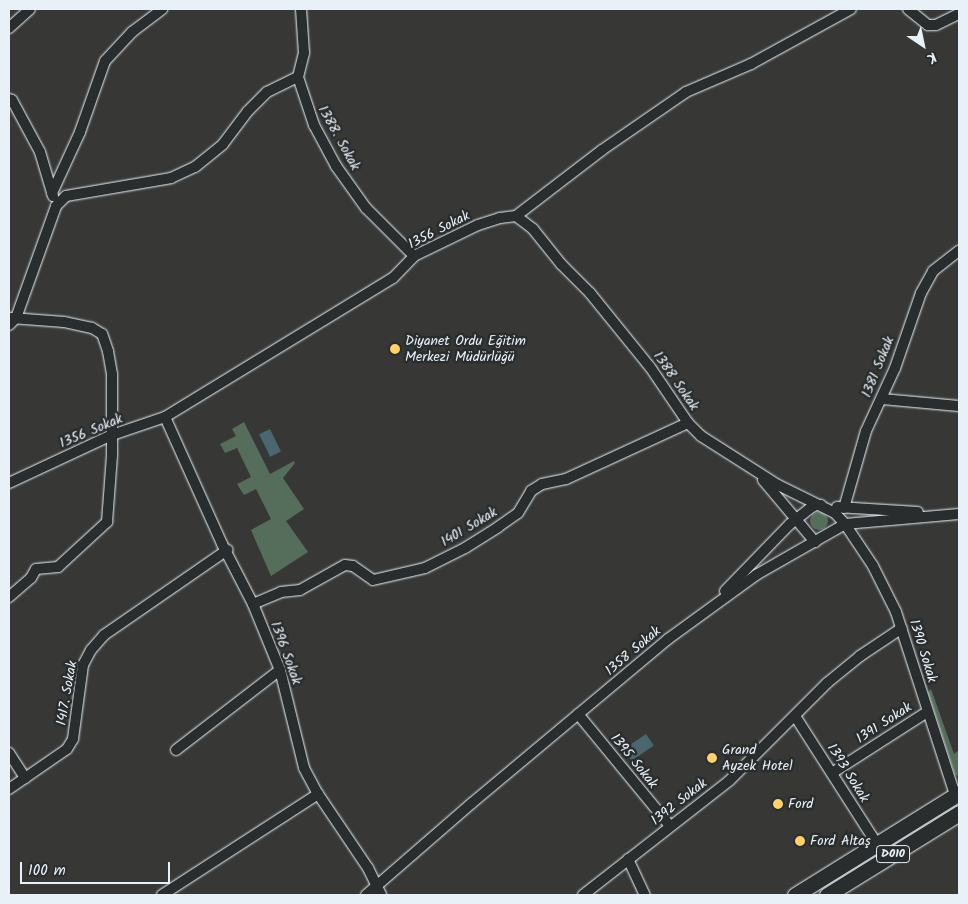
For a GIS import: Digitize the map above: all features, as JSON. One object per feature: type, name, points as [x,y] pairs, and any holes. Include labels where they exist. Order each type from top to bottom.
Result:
[{"type":"highway","name":"D010","points":[[796,895],[957,794]]},
{"type":"highway","name":"D010","points":[[827,895],[845,891],[959,814]]},
{"type":"street","points":[[9,28],[30,9]]},
{"type":"street","points":[[52,193],[80,132],[104,62],[132,32],[162,9]]},
{"type":"street","points":[[9,597],[31,578],[36,568],[58,567],[107,522],[112,435],[112,374],[108,351],[102,334],[92,328],[64,322],[11,320],[56,206],[66,196],[171,178],[195,166],[223,144],[248,111],[267,92],[298,77],[304,53],[301,9]]},
{"type":"street","name":"1356 Sokak","points":[[9,483],[112,435],[165,417],[394,278],[414,256],[478,226],[500,218],[516,216],[602,150],[686,92],[751,64],[850,9]]},
{"type":"street","points":[[908,9],[928,25],[936,25],[959,14]]},
{"type":"street","name":"1388. Sokak","points":[[298,77],[314,125],[336,166],[366,208],[414,256]]},
{"type":"street","points":[[9,99],[12,100],[40,152],[56,206]]},
{"type":"street","name":"1388 Sokak","points":[[516,216],[533,229],[561,264],[590,293],[650,367],[688,423],[701,436],[754,470],[816,505],[835,513],[845,524]]},
{"type":"street","name":"1381 Sokak","points":[[844,508],[866,431],[882,399],[921,293],[933,271],[959,251]]},
{"type":"street","points":[[882,399],[959,406]]},
{"type":"street","name":"1396 Sokak","points":[[165,417],[253,604],[280,670],[301,760],[318,794],[364,862],[379,892]]},
{"type":"street","name":"1401 Sokak","points":[[253,604],[281,592],[300,590],[345,565],[353,566],[373,580],[424,568],[464,548],[518,513],[531,491],[542,484],[566,479],[688,423]]},
{"type":"street","points":[[754,470],[815,542]]},
{"type":"street","points":[[708,608],[796,520],[816,505],[946,514]]},
{"type":"street","name":"1358 Sokak","points":[[366,895],[379,892],[578,714],[708,608],[756,575],[845,524],[959,514]]},
{"type":"street","name":"1390 Sokak","points":[[845,524],[873,566],[902,628],[926,712],[957,794]]},
{"type":"street","name":"1417. Sokak","points":[[9,789],[67,749],[73,739],[84,665],[91,650],[104,635],[227,550]]},
{"type":"street","name":"1392 Sokak","points":[[583,895],[729,781],[827,683],[860,656],[902,628]]},
{"type":"street","points":[[176,750],[280,670]]},
{"type":"street","name":"1391 Sokak","points":[[832,773],[926,712]]},
{"type":"street","name":"1395 Sokak","points":[[578,714],[670,826]]},
{"type":"street","name":"1393 Sokak","points":[[795,716],[877,844]]},
{"type":"street","points":[[9,753],[25,778]]},
{"type":"street","points":[[162,895],[318,794]]},
{"type":"street","points":[[628,859],[645,895]]},
{"type":"green space","points":[[244,422],[270,474],[294,461],[295,463],[283,478],[304,509],[286,521],[308,552],[271,576],[251,530],[271,519],[256,489],[244,495],[237,484],[251,477],[237,448],[225,453],[220,444],[236,436],[232,429]]},
{"type":"green space","points":[[815,512],[823,512],[828,517],[826,528],[815,530],[810,525],[810,517]]},
{"type":"green space","points":[[931,689],[954,754],[959,750],[959,776],[955,775],[928,692]]},
{"type":"water","points":[[270,429],[281,451],[270,457],[259,434]]},
{"type":"water","points":[[646,734],[654,746],[631,761],[624,749]]},
{"type":"place","name":"Diyanet Ordu Eğitim Merkezi Müdürlüğü","points":[[395,349]]},
{"type":"place","name":"Grand Ayzek Hotel","points":[[712,758]]},
{"type":"place","name":"Ford","points":[[778,804]]},
{"type":"place","name":"Ford Altaş","points":[[800,841]]}]
